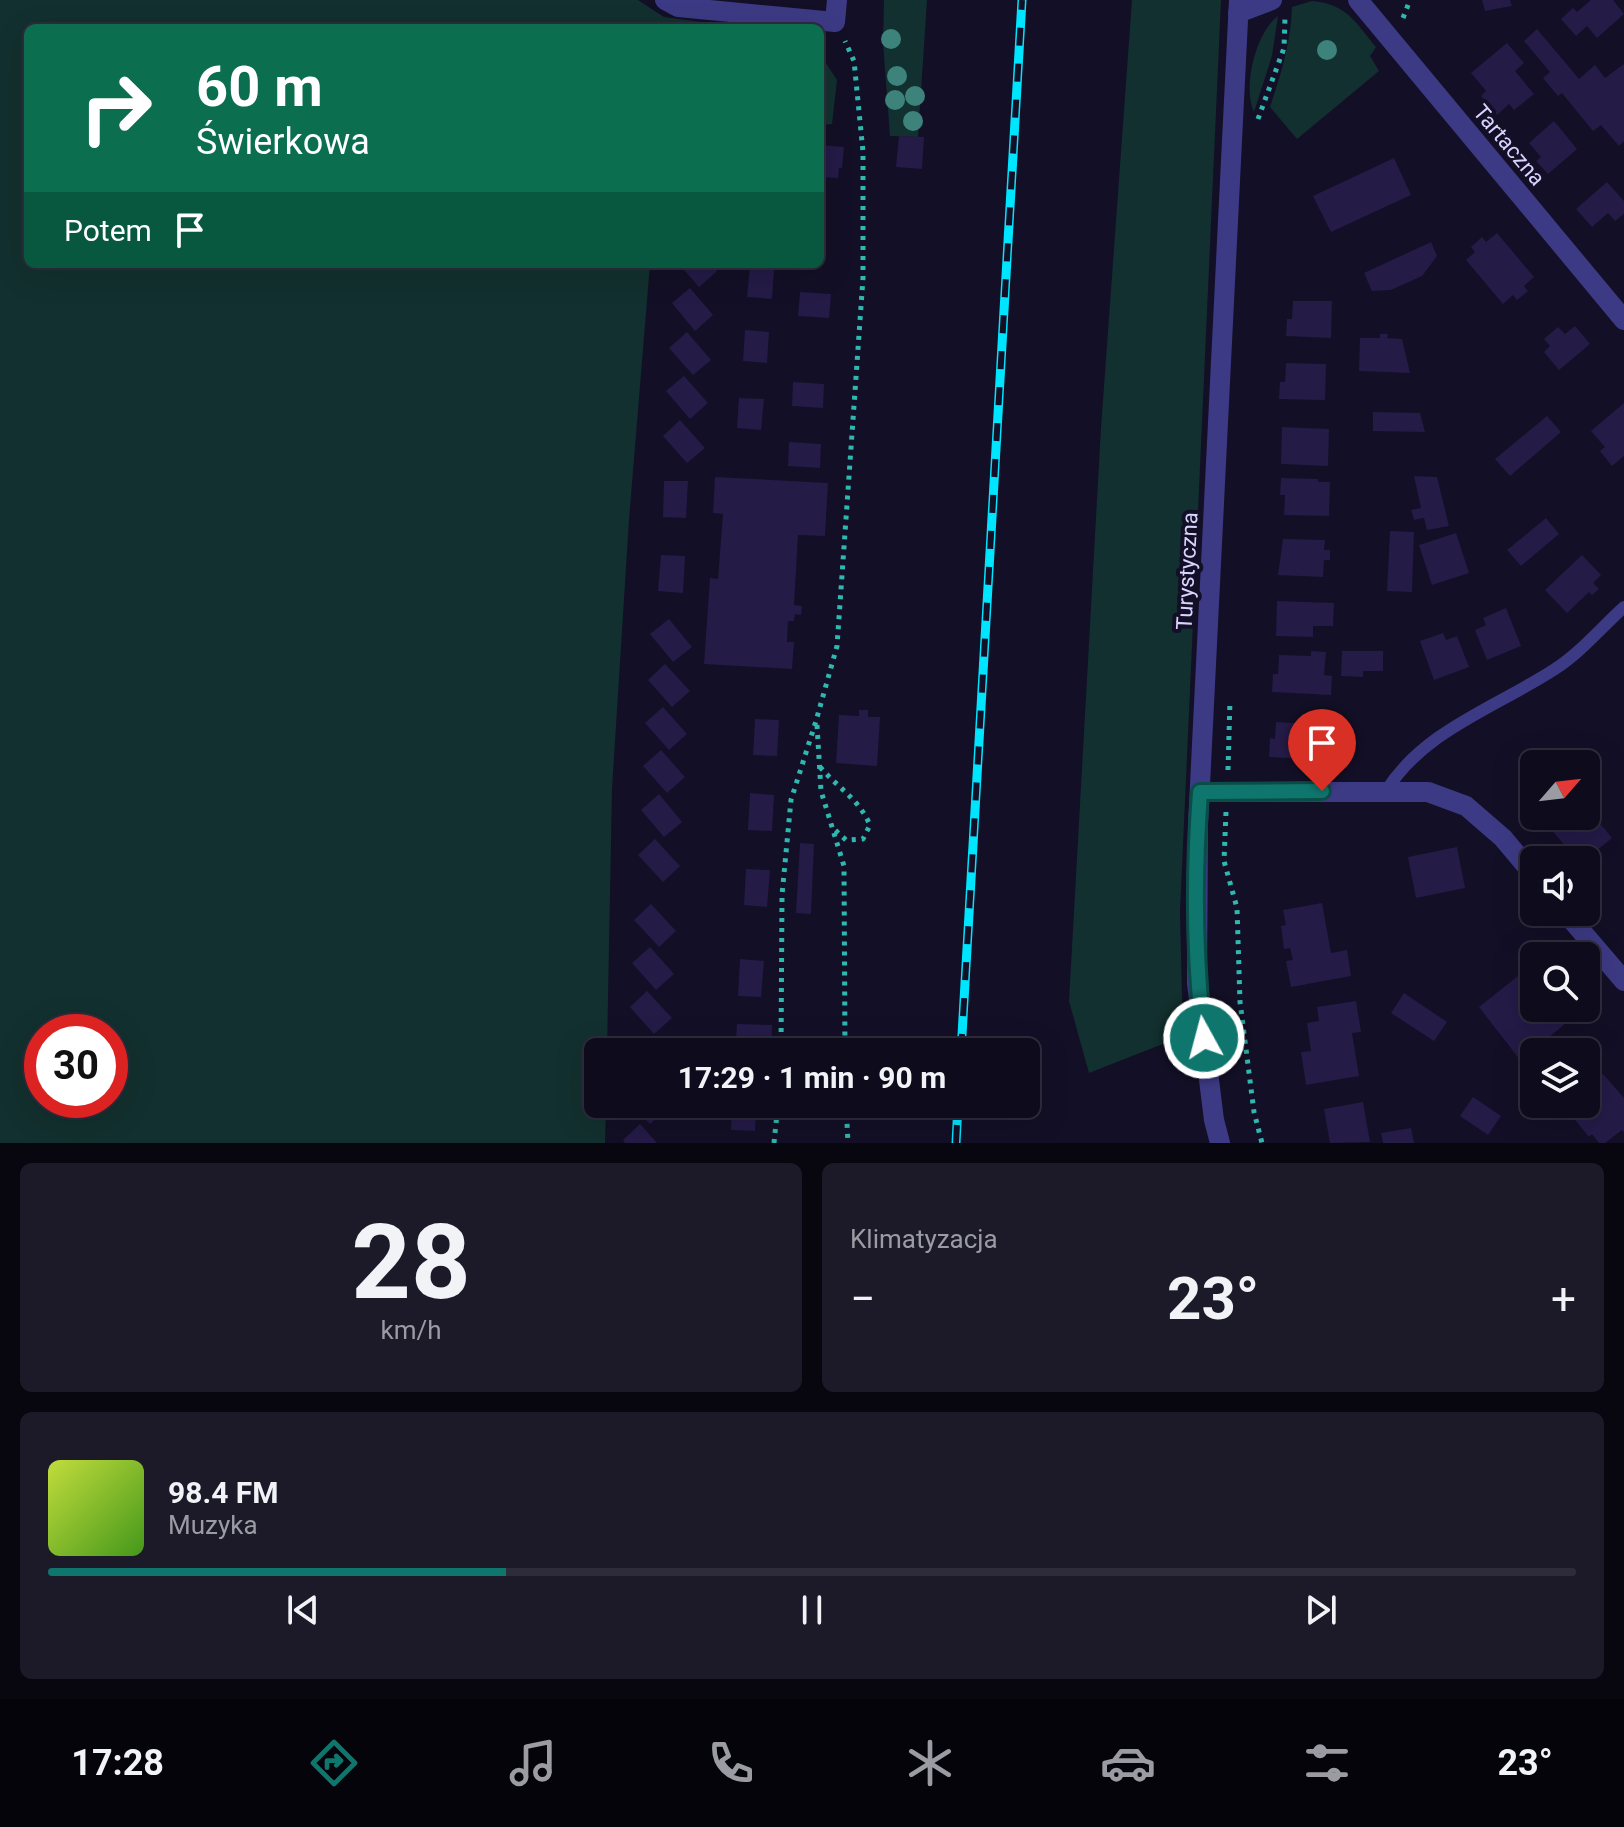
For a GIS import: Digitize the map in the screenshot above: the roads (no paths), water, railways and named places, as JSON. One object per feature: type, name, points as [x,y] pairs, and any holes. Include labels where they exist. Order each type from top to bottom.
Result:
[{"type":"street","points":[[665,0],[678,7],[835,22],[837,0]]},
{"type":"street","name":"Tartaczna","points":[[1362,1],[1624,320]]},
{"type":"street","points":[[1238,7],[1278,6]]},
{"type":"street","name":"Turystyczna","points":[[1220,1143],[1214,1120],[1197,983],[1198,825],[1238,7]]},
{"type":"street","points":[[1200,792],[1428,792],[1466,806],[1503,838],[1520,858]]},
{"type":"street","points":[[1577,926],[1624,981]]},
{"type":"lane","points":[[1386,791],[1400,769],[1422,748],[1483,709],[1557,668],[1624,607]]},
{"type":"railway","points":[[962,1038],[1022,0]]},
{"type":"railway","points":[[956,1143],[957,1118]]}]
